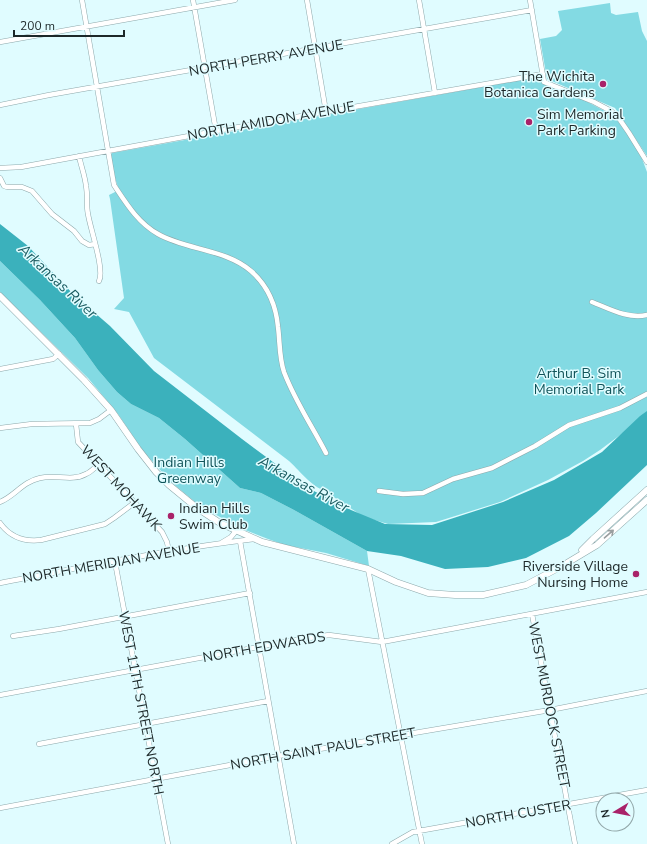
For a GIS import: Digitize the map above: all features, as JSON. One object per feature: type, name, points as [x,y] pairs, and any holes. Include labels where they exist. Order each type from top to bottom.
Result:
[{"type":"main road","points":[[0,296],[59,354],[111,410],[138,449],[156,472],[169,485],[197,508],[220,523],[254,539],[282,548],[307,552],[368,569],[396,582],[428,593],[455,595],[484,594],[526,585],[562,566],[597,545],[647,500]]},
{"type":"main road","points":[[577,556],[593,539],[647,490]]},
{"type":"street","points":[[82,0],[114,185],[140,222],[158,235],[184,245],[232,259],[251,271],[264,285],[276,312],[280,352],[284,372],[296,398],[326,453]]},
{"type":"street","points":[[193,0],[216,131]]},
{"type":"street","points":[[0,42],[235,0]]},
{"type":"street","points":[[307,0],[326,112]]},
{"type":"street","points":[[418,0],[435,93]]},
{"type":"street","points":[[530,0],[544,82],[594,102],[611,111],[618,117],[647,162]]},
{"type":"street","name":"NORTH PERRY AVENUE","points":[[0,105],[532,10]]},
{"type":"street","name":"NORTH AMIDON AVENUE","points":[[0,168],[21,167],[216,131],[543,74]]},
{"type":"street","points":[[79,156],[87,189],[87,213],[95,244],[100,274],[99,281]]},
{"type":"street","points":[[0,178],[4,186],[8,188],[22,187],[32,191],[52,214],[74,231],[82,241],[89,245],[95,244]]},
{"type":"street","points":[[592,302],[630,316],[647,315]]},
{"type":"street","points":[[0,369],[53,359],[59,354]]},
{"type":"street","points":[[379,492],[403,494],[423,493],[453,479],[492,468],[535,446],[565,427],[580,420],[620,408],[647,394]]},
{"type":"street","points":[[0,428],[32,424],[84,424],[96,421],[111,410]]},
{"type":"street","name":"WEST MOHAWK","points":[[76,424],[78,442],[162,532],[167,542],[169,552]]},
{"type":"street","points":[[0,502],[7,499],[21,486],[34,480],[52,476],[77,477],[88,474],[98,465]]},
{"type":"street","points":[[0,523],[9,533],[21,539],[34,541],[41,540],[104,524],[134,503]]},
{"type":"street","name":"NORTH MERIDIAN AVENUE","points":[[221,543],[236,531]]},
{"type":"street","name":"NORTH MERIDIAN AVENUE","points":[[0,583],[169,552],[254,539]]},
{"type":"street","points":[[240,541],[294,844]]},
{"type":"street","name":"WEST 11TH STREET NORTH","points":[[115,562],[168,844]]},
{"type":"street","points":[[368,569],[422,844]]},
{"type":"street","name":"NORTH EDWARDS","points":[[0,695],[259,646],[329,635],[382,642],[647,592]]},
{"type":"street","points":[[14,636],[125,617],[250,593]]},
{"type":"street","name":"WEST MURDOCK STREET","points":[[532,614],[575,844]]},
{"type":"street","name":"NORTH SAINT PAUL STREET","points":[[0,808],[278,756],[550,710],[647,691]]},
{"type":"street","points":[[38,744],[268,701]]},
{"type":"street","name":"NORTH CUSTER","points":[[392,844],[413,832],[647,790]]},
{"type":"green space","name":"The Wichita Botanica Gardens","points":[[610,3],[611,13],[616,15],[638,12],[642,31],[647,41],[647,156],[615,108],[547,79],[540,39],[556,36],[562,30],[558,11]]},
{"type":"green space","name":"Arthur B. Sim Memorial Park","points":[[533,78],[563,92],[567,91],[614,116],[641,156],[647,172],[647,415],[583,461],[548,480],[500,502],[436,522],[388,524],[364,517],[329,494],[329,492],[312,484],[289,461],[154,358],[129,312],[114,309],[124,298],[109,195],[119,190],[115,178],[111,155],[112,153]]},
{"type":"green space","name":"Indian Hills Greenway","points":[[0,261],[40,300],[75,338],[98,370],[117,392],[131,404],[159,418],[240,488],[261,493],[367,551],[369,566],[326,553],[285,545],[268,539],[240,528],[200,506],[171,482],[143,451],[118,414],[88,378],[0,292]]},
{"type":"water","name":"Arkansas River","points":[[0,224],[28,246],[73,294],[110,326],[154,371],[308,488],[351,510],[385,524],[432,525],[503,502],[554,480],[602,452],[647,411],[647,465],[569,536],[526,558],[488,567],[445,569],[401,556],[367,551],[261,493],[240,488],[159,418],[131,404],[117,392],[98,370],[75,338],[40,300],[0,261]]},
{"type":"place","name":"The Wichita Botanica Gardens","points":[[603,84]]},
{"type":"place","name":"Sim Memorial Park Parking","points":[[529,122]]},
{"type":"place","name":"Indian Hills Swim Club","points":[[171,516]]},
{"type":"place","name":"Riverside Village Nursing Home","points":[[636,574]]}]
